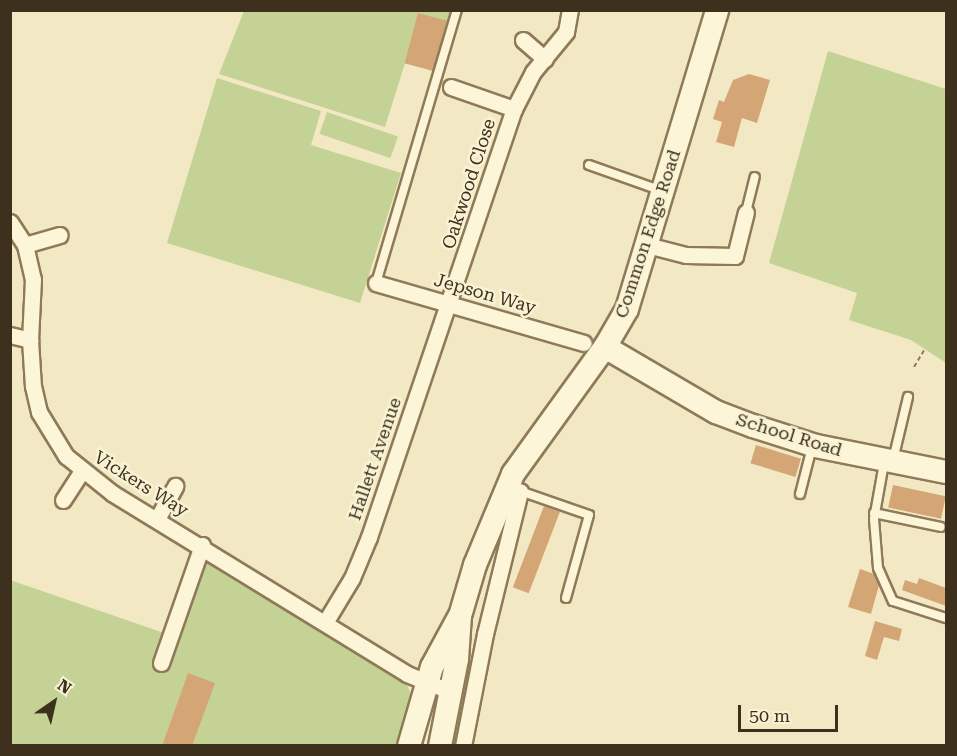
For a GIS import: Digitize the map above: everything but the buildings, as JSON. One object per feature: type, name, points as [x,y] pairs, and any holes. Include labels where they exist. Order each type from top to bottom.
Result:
[{"type":"main road","name":"Common Edge Road","points":[[440,746],[460,616],[475,565],[510,479],[590,368],[594,345],[627,309],[717,10]]},
{"type":"main road","name":"School Road","points":[[594,345],[642,369],[716,412],[812,445],[946,472]]},
{"type":"main road","name":"School Road","points":[[590,368],[642,369]]},
{"type":"main road","name":"Common Edge Road","points":[[409,746],[422,680],[460,616]]},
{"type":"street","name":"Oakwood Close","points":[[450,305],[514,109],[523,87],[566,32],[570,10]]},
{"type":"street","points":[[523,40],[545,59]]},
{"type":"street","name":"Oakwood Close","points":[[451,87],[514,109]]},
{"type":"street","points":[[647,245],[686,255],[735,256],[746,212]]},
{"type":"street","name":"Vickers Way","points":[[10,222],[26,245],[33,279],[30,340],[33,386],[39,412],[66,456],[81,471],[157,519],[422,680],[449,691]]},
{"type":"street","points":[[26,245],[60,235]]},
{"type":"street","name":"Jepson Way","points":[[376,282],[594,345]]},
{"type":"street","name":"Hallett Avenue","points":[[326,621],[348,586],[364,547],[450,305]]},
{"type":"street","points":[[10,335],[30,340]]},
{"type":"street","points":[[63,500],[81,471]]},
{"type":"street","points":[[157,519],[176,486]]},
{"type":"street","points":[[463,746],[499,573],[520,491]]},
{"type":"street","points":[[161,663],[202,545]]},
{"type":"street","points":[[475,565],[499,573]]},
{"type":"lane","points":[[376,282],[457,10]]},
{"type":"lane","points":[[589,165],[663,191]]},
{"type":"lane","points":[[746,212],[754,177]]},
{"type":"lane","points":[[908,397],[874,516],[874,556],[893,601],[946,618]]},
{"type":"lane","points":[[800,494],[812,445]]},
{"type":"lane","points":[[520,491],[589,515],[566,598]]},
{"type":"lane","points":[[874,516],[941,527]]},
{"type":"path","points":[[914,367],[926,349]]},
{"type":"green space","points":[[244,11],[450,11],[433,71],[405,63],[385,127],[219,74]]},
{"type":"green space","points":[[828,51],[946,89],[946,363],[911,340],[849,320],[857,293],[769,263]]},
{"type":"green space","points":[[217,78],[321,111],[311,145],[401,173],[360,303],[167,243]]},
{"type":"green space","points":[[327,112],[398,136],[390,158],[320,134]]},
{"type":"green space","points":[[198,556],[404,677],[413,699],[401,745],[11,745],[10,580],[170,635]]}]
